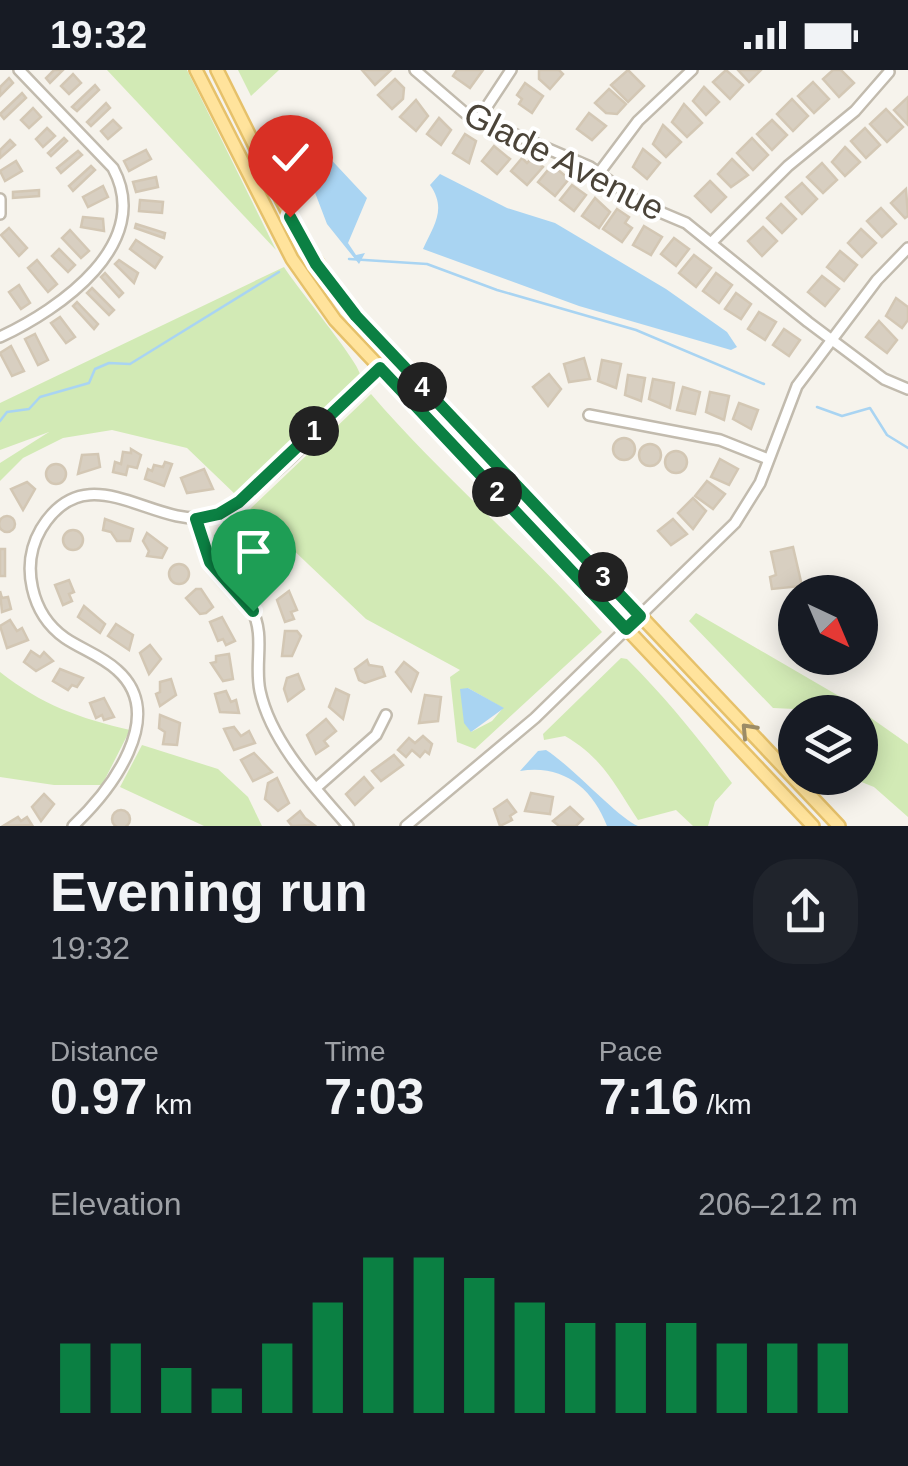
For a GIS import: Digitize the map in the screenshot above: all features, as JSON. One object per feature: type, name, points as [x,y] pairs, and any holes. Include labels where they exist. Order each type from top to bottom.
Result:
[{"type":"main road","points":[[196,70],[300,273],[335,320],[813,826]]},
{"type":"main road","points":[[217,70],[294,226],[330,285],[838,826]]},
{"type":"street","points":[[0,336],[46,312],[106,256],[118,238],[124,214],[122,188],[113,168],[19,70]]},
{"type":"street","name":"Glade Avenue","points":[[415,70],[448,102],[478,120],[558,151],[599,173],[640,204],[686,222],[713,241],[742,270],[884,378],[908,390]]},
{"type":"street","points":[[478,120],[511,70]]},
{"type":"street","points":[[599,173],[638,120],[692,70]]},
{"type":"street","points":[[713,241],[788,166],[861,105],[890,72]]},
{"type":"street","points":[[0,199],[0,214]]},
{"type":"street","points":[[406,826],[535,718],[744,512],[791,397],[877,280],[908,248]]},
{"type":"street","points":[[78,824],[122,765],[135,734],[138,710],[134,692],[118,670],[64,637],[41,610],[31,580],[37,538],[59,510],[92,496],[120,496],[172,516],[196,519],[219,514],[239,502],[380,368]]},
{"type":"street","points":[[589,415],[720,440],[768,459]]},
{"type":"street","points":[[196,519],[210,562],[253,611],[260,642],[258,678],[263,701],[316,788],[348,826]]},
{"type":"street","points":[[316,788],[376,735],[386,714]]},
{"type":"green space","points":[[107,70],[187,70],[276,250]]},
{"type":"green space","points":[[238,70],[279,70],[251,96]]},
{"type":"green space","points":[[284,267],[360,374],[237,496],[187,448],[112,430],[63,438],[23,458],[0,481],[0,463],[49,432],[0,450],[0,403]]},
{"type":"green space","points":[[371,394],[602,632],[475,749],[457,742],[450,677],[460,670],[366,619],[250,509]],"holes":[[[468,688],[503,708],[492,721],[471,732]]]},
{"type":"green space","points":[[696,613],[778,661],[778,675],[803,675],[837,695],[778,695],[778,708],[773,708],[689,621]]},
{"type":"green space","points":[[621,658],[627,659],[669,704],[732,783],[715,802],[708,826],[693,826],[676,810],[638,820],[607,773],[589,754],[565,736],[544,740],[543,734]]},
{"type":"green space","points":[[0,672],[62,709],[130,730],[102,785],[54,785],[0,777]]},
{"type":"green space","points":[[878,723],[908,744],[908,817],[878,791]]},
{"type":"green space","points":[[142,745],[218,769],[248,797],[262,826],[204,826],[120,787]]},
{"type":"water","points":[[294,120],[367,198],[348,243],[356,255],[365,253],[359,264],[327,224],[291,130],[290,121]]},
{"type":"water","points":[[440,174],[507,208],[555,223],[666,289],[727,332],[737,347],[731,350],[579,306],[423,249],[438,209],[430,185]]},
{"type":"water","points":[[468,688],[504,708],[471,732],[464,723],[460,689]]},
{"type":"water","points":[[546,750],[638,826],[607,826],[593,800],[562,775],[520,771],[538,751]]},
{"type":"building","points":[[54,70],[63,70],[50,83],[46,78]]},
{"type":"building","points":[[362,70],[391,70],[375,85]]},
{"type":"building","points":[[457,70],[483,70],[470,88],[453,76]]},
{"type":"building","points":[[539,70],[559,70],[563,74],[550,89],[539,79]]},
{"type":"building","points":[[628,70],[644,86],[628,102],[611,85]]},
{"type":"building","points":[[726,70],[743,85],[730,99],[713,82]]},
{"type":"building","points":[[738,70],[761,70],[749,82]]},
{"type":"building","points":[[833,70],[841,70],[854,83],[839,97],[823,79]]},
{"type":"building","points":[[73,74],[81,83],[69,94],[61,86]]},
{"type":"building","points":[[9,78],[13,83],[0,96],[0,87]]},
{"type":"building","points":[[395,79],[404,88],[403,99],[392,109],[378,95]]},
{"type":"building","points":[[813,82],[829,99],[814,113],[798,96]]},
{"type":"building","points":[[525,83],[543,96],[532,113],[519,104],[522,99],[517,95]]},
{"type":"building","points":[[95,85],[99,90],[77,111],[72,107]]},
{"type":"building","points":[[704,87],[719,102],[706,115],[693,101]]},
{"type":"building","points":[[609,89],[626,104],[617,114],[606,113],[595,103]]},
{"type":"building","points":[[22,93],[26,98],[4,119],[0,114]]},
{"type":"building","points":[[908,97],[908,125],[894,110]]},
{"type":"building","points":[[792,99],[808,116],[793,131],[777,114]]},
{"type":"building","points":[[416,100],[428,116],[416,131],[400,117]]},
{"type":"building","points":[[106,103],[110,108],[91,126],[87,122]]},
{"type":"building","points":[[684,104],[702,123],[687,137],[672,122]]},
{"type":"building","points":[[33,108],[41,117],[29,128],[21,120]]},
{"type":"building","points":[[886,109],[903,127],[887,142],[870,124]]},
{"type":"building","points":[[589,113],[606,126],[592,140],[577,129]]},
{"type":"building","points":[[439,118],[451,130],[441,145],[427,134]]},
{"type":"building","points":[[113,120],[121,128],[108,139],[101,131]]},
{"type":"building","points":[[772,120],[787,135],[772,150],[757,134]]},
{"type":"building","points":[[663,125],[681,142],[666,157],[653,144]]},
{"type":"building","points":[[47,128],[55,136],[43,147],[36,139]]},
{"type":"building","points":[[865,128],[880,145],[866,158],[851,141]]},
{"type":"building","points":[[465,134],[476,141],[469,163],[453,153]]},
{"type":"building","points":[[64,138],[67,141],[51,156],[48,153]]},
{"type":"building","points":[[752,138],[768,155],[753,170],[737,153]]},
{"type":"building","points":[[10,140],[15,145],[0,158],[0,150]]},
{"type":"building","points":[[494,146],[510,159],[497,174],[482,161]]},
{"type":"building","points":[[845,147],[860,162],[845,176],[832,162]]},
{"type":"building","points":[[643,149],[660,163],[647,179],[633,167]]},
{"type":"building","points":[[146,150],[151,159],[129,171],[124,161]]},
{"type":"building","points":[[78,151],[82,155],[61,173],[57,168]]},
{"type":"building","points":[[522,158],[527,163],[532,158],[543,167],[527,185],[511,171]]},
{"type":"building","points":[[732,159],[748,175],[731,187],[718,174]]},
{"type":"building","points":[[16,161],[22,171],[5,181],[0,171]]},
{"type":"building","points":[[822,163],[837,180],[823,193],[807,177]]},
{"type":"building","points":[[552,165],[569,179],[555,196],[538,182]]},
{"type":"building","points":[[91,166],[95,170],[73,191],[69,186]]},
{"type":"building","points":[[156,177],[158,187],[136,192],[133,182]]},
{"type":"building","points":[[710,181],[726,197],[711,212],[695,196]]},
{"type":"building","points":[[802,183],[817,199],[802,214],[786,197]]},
{"type":"building","points":[[572,185],[586,195],[574,211],[560,200]]},
{"type":"building","points":[[103,186],[108,197],[88,207],[83,197]]},
{"type":"building","points":[[906,189],[908,216],[905,218],[891,203]]},
{"type":"building","points":[[39,190],[39,196],[13,198],[13,192]]},
{"type":"building","points":[[595,198],[610,212],[599,228],[582,216]]},
{"type":"building","points":[[140,200],[163,202],[162,213],[139,211]]},
{"type":"building","points":[[781,204],[796,219],[782,233],[767,218]]},
{"type":"building","points":[[881,208],[896,224],[882,237],[867,221]]},
{"type":"building","points":[[617,209],[629,217],[625,223],[632,228],[622,242],[603,229]]},
{"type":"building","points":[[83,217],[103,219],[104,231],[81,227]]},
{"type":"building","points":[[136,224],[165,233],[164,238],[135,228]]},
{"type":"building","points":[[644,226],[662,237],[651,255],[633,245]]},
{"type":"building","points":[[763,227],[777,241],[762,256],[748,241]]},
{"type":"building","points":[[9,228],[27,248],[19,256],[1,235]]},
{"type":"building","points":[[861,229],[876,243],[862,257],[848,243]]},
{"type":"building","points":[[70,230],[89,251],[81,258],[62,238]]},
{"type":"building","points":[[674,238],[689,249],[676,266],[661,254]]},
{"type":"building","points":[[136,240],[162,257],[155,268],[130,249]]},
{"type":"building","points":[[59,249],[75,265],[68,272],[52,256]]},
{"type":"building","points":[[840,251],[857,265],[844,281],[827,267]]},
{"type":"building","points":[[694,255],[711,268],[696,287],[679,273]]},
{"type":"building","points":[[37,260],[57,284],[48,292],[28,268]]},
{"type":"building","points":[[119,260],[138,273],[134,283],[115,264]]},
{"type":"building","points":[[105,273],[123,293],[119,297],[101,277]]},
{"type":"building","points":[[716,273],[732,285],[719,303],[703,291]]},
{"type":"building","points":[[822,276],[839,289],[825,306],[808,292]]},
{"type":"building","points":[[19,285],[30,303],[21,309],[9,292]]},
{"type":"building","points":[[92,288],[114,310],[109,315],[87,293]]},
{"type":"building","points":[[736,293],[751,304],[741,319],[725,309]]},
{"type":"building","points":[[896,298],[908,307],[908,320],[902,328],[886,316]]},
{"type":"building","points":[[77,302],[98,324],[94,329],[73,306]]},
{"type":"building","points":[[759,312],[776,322],[765,340],[748,329]]},
{"type":"building","points":[[60,317],[75,337],[66,343],[51,323]]},
{"type":"building","points":[[879,321],[897,340],[887,353],[866,337]]},
{"type":"building","points":[[784,329],[800,340],[789,356],[773,345]]},
{"type":"building","points":[[35,334],[48,360],[38,365],[25,339]]},
{"type":"building","points":[[11,346],[24,371],[12,376],[0,353]]},
{"type":"building","points":[[584,358],[590,379],[569,382],[564,364]]},
{"type":"building","points":[[602,360],[621,364],[616,388],[598,381]]},
{"type":"building","points":[[549,374],[561,389],[548,406],[533,387]]},
{"type":"building","points":[[628,375],[645,378],[641,401],[625,395]]},
{"type":"building","points":[[653,379],[674,383],[670,408],[649,399]]},
{"type":"building","points":[[683,387],[700,392],[695,414],[677,410]]},
{"type":"building","points":[[710,392],[729,396],[724,420],[706,412]]},
{"type":"building","points":[[739,403],[758,410],[751,429],[733,419]]},
{"type":"building","points":[[624,438],[632,441],[632,457],[624,460],[616,457],[613,449],[616,441]]},
{"type":"building","points":[[650,444],[658,447],[658,463],[650,466],[642,463],[639,455],[642,447]]},
{"type":"building","points":[[131,449],[141,455],[137,468],[128,466],[126,475],[113,472],[115,462],[121,464],[123,452],[131,453]]},
{"type":"building","points":[[672,451],[680,451],[687,462],[680,473],[672,473],[665,466],[665,458]]},
{"type":"building","points":[[98,454],[100,467],[78,474],[82,455]]},
{"type":"building","points":[[720,459],[738,469],[729,485],[711,477]]},
{"type":"building","points":[[165,462],[172,464],[164,486],[145,479],[148,469],[152,471],[154,465],[163,467]]},
{"type":"building","points":[[56,464],[66,474],[56,484],[46,474]]},
{"type":"building","points":[[204,469],[213,489],[187,493],[181,478]]},
{"type":"building","points":[[707,481],[725,494],[713,509],[695,496]]},
{"type":"building","points":[[27,482],[35,489],[23,510],[11,489]]},
{"type":"building","points":[[693,498],[706,511],[693,529],[678,513]]},
{"type":"building","points":[[7,516],[15,524],[7,532],[-1,524]]},
{"type":"building","points":[[105,519],[133,529],[130,541],[117,541],[111,532],[103,530]]},
{"type":"building","points":[[673,519],[687,534],[671,545],[658,531]]},
{"type":"building","points":[[73,530],[83,540],[73,550],[63,540]]},
{"type":"building","points":[[147,533],[167,548],[162,558],[147,556],[149,551],[143,541]]},
{"type":"building","points":[[238,534],[251,551],[248,554],[253,560],[245,565],[230,542]]},
{"type":"building","points":[[793,547],[799,575],[778,575],[778,588],[772,589],[770,577],[776,575],[771,552]]},
{"type":"building","points":[[0,549],[5,549],[5,576],[0,576]]},
{"type":"building","points":[[269,558],[284,575],[268,591],[258,566]]},
{"type":"building","points":[[179,564],[189,574],[179,584],[169,574]]},
{"type":"building","points":[[69,580],[74,592],[69,594],[72,601],[63,605],[55,585]]},
{"type":"building","points":[[201,589],[213,607],[206,613],[200,614],[186,598]]},
{"type":"building","points":[[0,591],[2,598],[8,597],[11,609],[2,612]]},
{"type":"building","points":[[289,591],[297,610],[291,612],[294,619],[285,622],[277,600]]},
{"type":"building","points":[[84,606],[105,624],[100,633],[78,617]]},
{"type":"building","points":[[222,617],[235,641],[226,645],[223,639],[218,641],[210,622]]},
{"type":"building","points":[[10,620],[17,631],[22,628],[28,640],[7,648],[0,626]]},
{"type":"building","points":[[116,624],[133,635],[129,650],[108,636]]},
{"type":"building","points":[[285,631],[297,631],[301,636],[292,656],[282,656]]},
{"type":"building","points":[[150,645],[161,659],[149,674],[140,653]]},
{"type":"building","points":[[31,651],[40,657],[44,652],[53,661],[36,671],[24,662]]},
{"type":"building","points":[[229,654],[233,679],[223,681],[211,663],[216,662],[216,656]]},
{"type":"building","points":[[367,660],[369,665],[382,667],[385,676],[365,683],[359,680],[355,669]]},
{"type":"building","points":[[404,662],[418,673],[411,691],[396,672]]},
{"type":"building","points":[[60,669],[83,678],[77,687],[72,685],[68,690],[53,681]]},
{"type":"building","points":[[298,674],[304,689],[288,701],[284,689],[287,678]]},
{"type":"building","points":[[171,679],[176,695],[160,706],[156,694],[160,692],[160,682]]},
{"type":"building","points":[[336,689],[349,695],[343,719],[329,707]]},
{"type":"building","points":[[226,691],[231,702],[236,700],[239,713],[220,712],[215,694]]},
{"type":"building","points":[[425,695],[441,697],[438,721],[419,723]]},
{"type":"building","points":[[104,698],[114,717],[104,720],[102,715],[96,718],[90,703]]},
{"type":"building","points":[[160,715],[180,723],[177,745],[163,744],[165,732],[159,728]]},
{"type":"building","points":[[326,719],[336,731],[324,741],[328,746],[316,754],[307,735]]},
{"type":"building","points":[[234,727],[241,736],[249,731],[255,743],[234,750],[224,729]]},
{"type":"building","points":[[423,736],[432,744],[429,754],[425,751],[420,757],[412,750],[406,757],[398,750],[409,738],[415,743]]},
{"type":"building","points":[[254,753],[272,772],[253,781],[241,760]]},
{"type":"building","points":[[394,755],[403,765],[381,781],[372,771]]},
{"type":"building","points":[[364,777],[373,788],[355,805],[346,794]]},
{"type":"building","points":[[277,778],[289,803],[278,811],[265,799],[268,783]]},
{"type":"building","points":[[531,793],[553,797],[550,814],[525,811]]},
{"type":"building","points":[[44,794],[54,804],[41,821],[32,807]]},
{"type":"building","points":[[507,800],[516,812],[510,816],[512,820],[500,826],[494,809]]},
{"type":"building","points":[[570,807],[583,819],[576,826],[559,826],[553,821]]},
{"type":"building","points":[[300,811],[314,825],[292,826],[288,821]]},
{"type":"building","points":[[115,813],[127,813],[127,825],[115,825]]},
{"type":"building","points":[[18,817],[21,821],[27,817],[32,825],[3,826]]},
{"type":"waterway","points":[[349,259],[427,264],[497,290],[636,330],[764,384]]},
{"type":"waterway","points":[[0,421],[7,412],[29,409],[40,397],[89,383],[95,369],[109,363],[130,364],[279,272]]},
{"type":"waterway","points":[[817,407],[842,416],[870,408],[887,435],[908,448]]},
{"type":"route","points":[[253,611],[236,587],[210,562],[196,519],[219,514],[239,502],[380,368],[626,629],[640,616],[356,316],[330,285],[290,217]]}]
